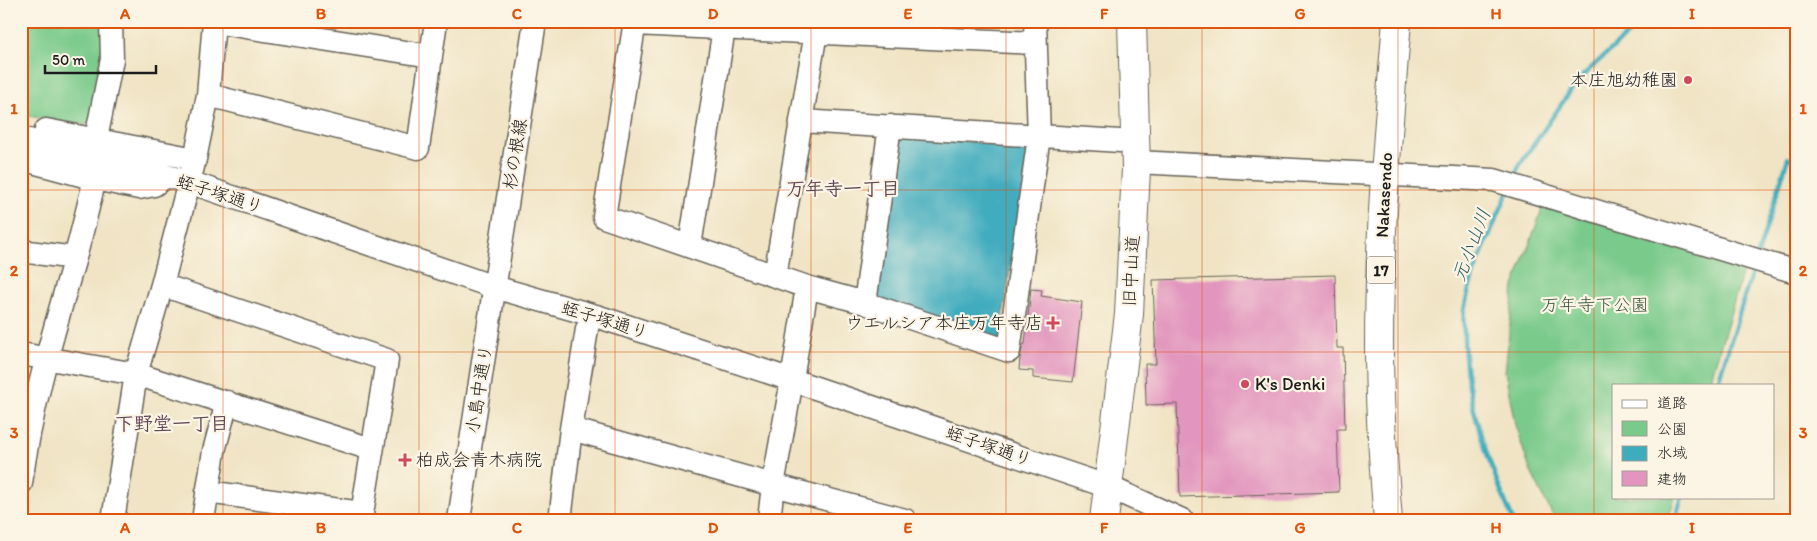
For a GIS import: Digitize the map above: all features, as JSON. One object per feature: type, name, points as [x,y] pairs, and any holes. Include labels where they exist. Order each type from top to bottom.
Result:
[{"type":"main road","name":"旧中山道","points":[[1104,520],[1129,314],[1136,152],[1132,21]]},
{"type":"main road","name":"Nakasendo","points":[[1388,520],[1381,415],[1379,345],[1384,175],[1397,21]]},
{"type":"street","points":[[96,139],[112,59],[111,21]]},
{"type":"street","points":[[113,520],[136,374],[162,285],[195,159],[208,95],[214,21],[315,29],[430,56]]},
{"type":"street","points":[[208,95],[418,148],[436,21]]},
{"type":"street","name":"杉の根線","points":[[494,287],[536,21]]},
{"type":"street","points":[[635,23],[724,28],[816,32],[847,27],[1035,32],[1039,136],[1009,351],[865,303],[807,287],[604,217],[635,23]]},
{"type":"street","points":[[690,246],[724,28]]},
{"type":"street","points":[[775,276],[816,32]]},
{"type":"street","points":[[802,121],[1039,136],[1136,152],[1384,175],[1494,180],[1796,272]]},
{"type":"street","points":[[21,126],[195,159]]},
{"type":"street","points":[[865,303],[890,126]]},
{"type":"street","name":"蛭子塚通り","points":[[21,138],[189,182],[494,287],[596,316],[792,380],[1109,487],[1182,520]]},
{"type":"street","points":[[21,158],[95,179],[139,188],[154,185],[160,175]]},
{"type":"street","points":[[21,483],[24,446],[95,179]]},
{"type":"street","points":[[21,251],[75,258]]},
{"type":"street","points":[[162,285],[387,360],[361,516],[207,492]]},
{"type":"street","name":"小島中通り","points":[[459,520],[494,287]]},
{"type":"street","points":[[769,520],[773,485],[807,287]]},
{"type":"street","points":[[560,520],[571,429],[587,329]]},
{"type":"street","points":[[21,354],[136,374],[371,449]]},
{"type":"street","points":[[203,520],[214,451],[227,402]]},
{"type":"street","points":[[571,429],[773,485],[850,513],[905,520]]},
{"type":"green space","points":[[21,21],[106,21],[92,122],[85,125],[21,115]]},
{"type":"green space","name":"万年寺下公園","points":[[1544,204],[1745,265],[1709,384],[1612,384],[1612,498],[1675,498],[1668,520],[1555,520],[1530,470],[1515,425],[1505,372],[1514,286]]},
{"type":"water","points":[[895,136],[1030,146],[999,341],[877,300],[871,289]]},
{"type":"building","name":"K's Denki","points":[[1335,275],[1337,348],[1343,348],[1345,429],[1337,429],[1339,492],[1180,497],[1177,404],[1146,405],[1145,364],[1156,364],[1153,280]]},
{"type":"building","name":"ウエルシア本庄万年寺店","points":[[1031,289],[1042,290],[1041,296],[1082,302],[1073,382],[1033,378],[1033,371],[1019,370],[1023,345],[1025,344]]},
{"type":"waterway","name":"元小山川","points":[[1513,180],[1519,166],[1578,80],[1642,21]]},
{"type":"waterway","points":[[1758,254],[1788,158],[1796,161]]},
{"type":"waterway","name":"元小山川","points":[[1508,192],[1472,280],[1464,310],[1464,320],[1465,361],[1473,407],[1495,476],[1513,520]]},
{"type":"waterway","points":[[1717,384],[1754,266]]},
{"type":"waterway","points":[[1675,520],[1682,498]]},
{"type":"place","name":"本庄旭幼稚園","points":[[1688,80]]},
{"type":"place","name":"ウエルシア本庄万年寺店","points":[[1053,323]]},
{"type":"place","name":"K's Denki","points":[[1245,384]]},
{"type":"place","name":"柏成会青木病院","points":[[405,460]]},
{"type":"district","name":"万年寺一丁目","points":[[843,188]]},
{"type":"district","name":"下野堂一丁目","points":[[172,423]]}]
